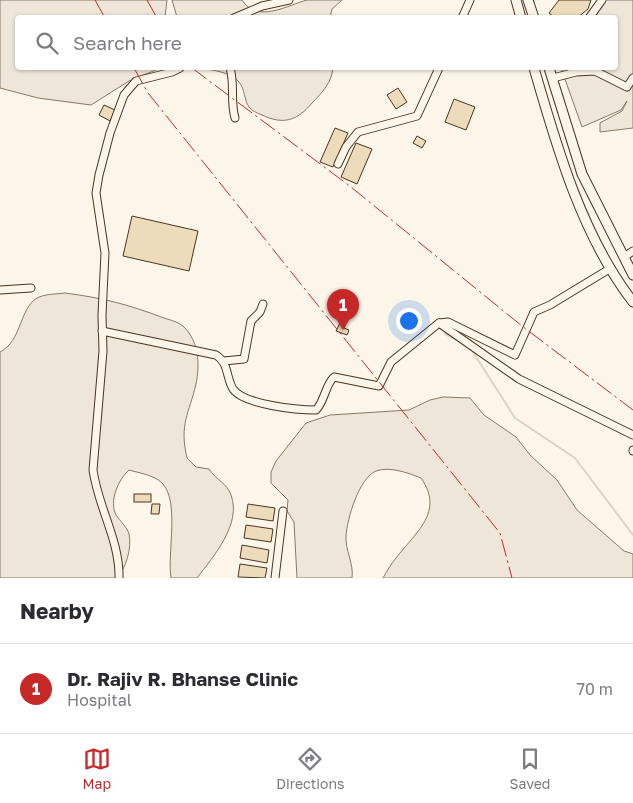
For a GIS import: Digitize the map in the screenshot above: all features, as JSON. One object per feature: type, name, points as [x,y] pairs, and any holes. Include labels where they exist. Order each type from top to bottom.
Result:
[{"type":"main road","points":[[516,0],[520,15]]},
{"type":"main road","points":[[528,0],[533,15]]},
{"type":"main road","points":[[535,70],[570,181],[599,248],[633,302]]},
{"type":"main road","points":[[550,70],[582,174],[633,275]]},
{"type":"street","points":[[241,15],[262,6],[289,0]]},
{"type":"street","points":[[463,15],[470,0]]},
{"type":"street","points":[[591,15],[602,0]]},
{"type":"street","points":[[119,578],[116,550],[95,484],[93,470],[103,351],[105,253],[96,193],[110,133],[124,95],[136,81],[176,70]]},
{"type":"street","points":[[231,70],[231,105],[235,118]]},
{"type":"street","points":[[338,164],[346,147],[358,132],[418,116],[439,70]]},
{"type":"street","points":[[553,78],[576,70],[595,71],[628,87],[633,78]]},
{"type":"street","points":[[624,257],[633,251]]},
{"type":"street","points":[[102,331],[216,355],[224,361],[233,388],[246,399],[296,409],[316,410],[323,403],[330,380],[334,377],[379,386],[391,362],[439,323],[448,322],[515,355],[534,312],[550,305],[611,268]]},
{"type":"street","points":[[0,290],[31,288]]},
{"type":"street","points":[[224,361],[244,359],[251,321],[260,312],[263,304]]},
{"type":"street","points":[[439,323],[519,379],[633,435]]},
{"type":"street","points":[[275,578],[283,511]]},
{"type":"shaded area","points":[[0,0],[167,0],[165,15],[15,15],[15,70],[156,70],[129,81],[91,105],[38,98],[0,88]]},
{"type":"shaded area","points":[[172,0],[242,0],[248,7],[264,12],[282,9],[307,0],[342,0],[332,9],[331,15],[176,15]]},
{"type":"shaded area","points":[[604,0],[633,0],[633,128],[600,132],[600,123],[622,111],[627,101],[621,110],[582,127],[562,70],[618,70],[618,15],[593,15]]},
{"type":"shaded area","points":[[210,70],[333,70],[326,87],[301,114],[289,120],[277,120],[256,113],[247,104],[239,82],[221,72]]},
{"type":"shaded area","points":[[65,293],[115,302],[174,321],[184,327],[193,339],[198,369],[196,384],[184,428],[187,458],[196,467],[209,469],[224,484],[231,495],[233,506],[233,517],[224,540],[197,578],[171,578],[172,514],[167,491],[162,483],[155,478],[129,470],[121,479],[114,497],[116,515],[127,529],[130,540],[123,569],[117,578],[0,578],[0,352],[13,340],[31,303],[43,296]]},
{"type":"shaded area","points":[[443,397],[470,398],[484,415],[516,437],[530,455],[557,480],[577,510],[624,551],[633,554],[633,578],[383,578],[392,563],[419,531],[429,512],[430,501],[428,490],[421,478],[387,469],[376,471],[370,475],[359,490],[351,510],[346,536],[352,578],[297,578],[294,522],[287,511],[288,500],[271,483],[271,472],[276,461],[306,423],[330,415],[409,410],[430,400]]},
{"type":"building","points":[[559,0],[591,0],[588,9],[581,15],[551,15],[549,13]]},
{"type":"building","points":[[398,88],[407,102],[396,109],[387,95]]},
{"type":"building","points":[[454,99],[475,107],[466,130],[445,122]]},
{"type":"building","points":[[104,105],[115,110],[110,121],[99,115]]},
{"type":"building","points":[[335,128],[348,133],[333,167],[320,162]]},
{"type":"building","points":[[417,136],[426,141],[422,148],[413,143]]},
{"type":"building","points":[[356,143],[372,149],[357,184],[341,177]]},
{"type":"building","points":[[132,216],[198,231],[189,271],[123,256]]},
{"type":"building","points":[[341,321],[346,323],[344,328],[349,330],[347,335],[336,331]]},
{"type":"building","points":[[134,494],[151,494],[151,502],[134,502]]},
{"type":"building","points":[[152,504],[160,504],[159,514],[151,514]]},
{"type":"building","points":[[248,504],[275,508],[273,521],[246,517]]},
{"type":"building","points":[[246,525],[273,529],[271,542],[244,538]]},
{"type":"building","points":[[242,545],[269,550],[267,563],[240,558]]},
{"type":"building","points":[[240,564],[267,568],[265,578],[238,577]]},
{"type":"waterway","points":[[445,334],[461,342]]},
{"type":"waterway","points":[[471,349],[515,418],[575,458],[633,535]]},
{"type":"power","points":[[95,0],[103,15]]},
{"type":"power","points":[[147,0],[155,15]]},
{"type":"power","points":[[135,70],[148,93],[500,533],[512,578]]},
{"type":"power","points":[[195,70],[351,187],[522,326],[633,410]]},
{"type":"place","name":"Dr. Rajiv R. Bhanse Clinic","points":[[343,330]]}]
